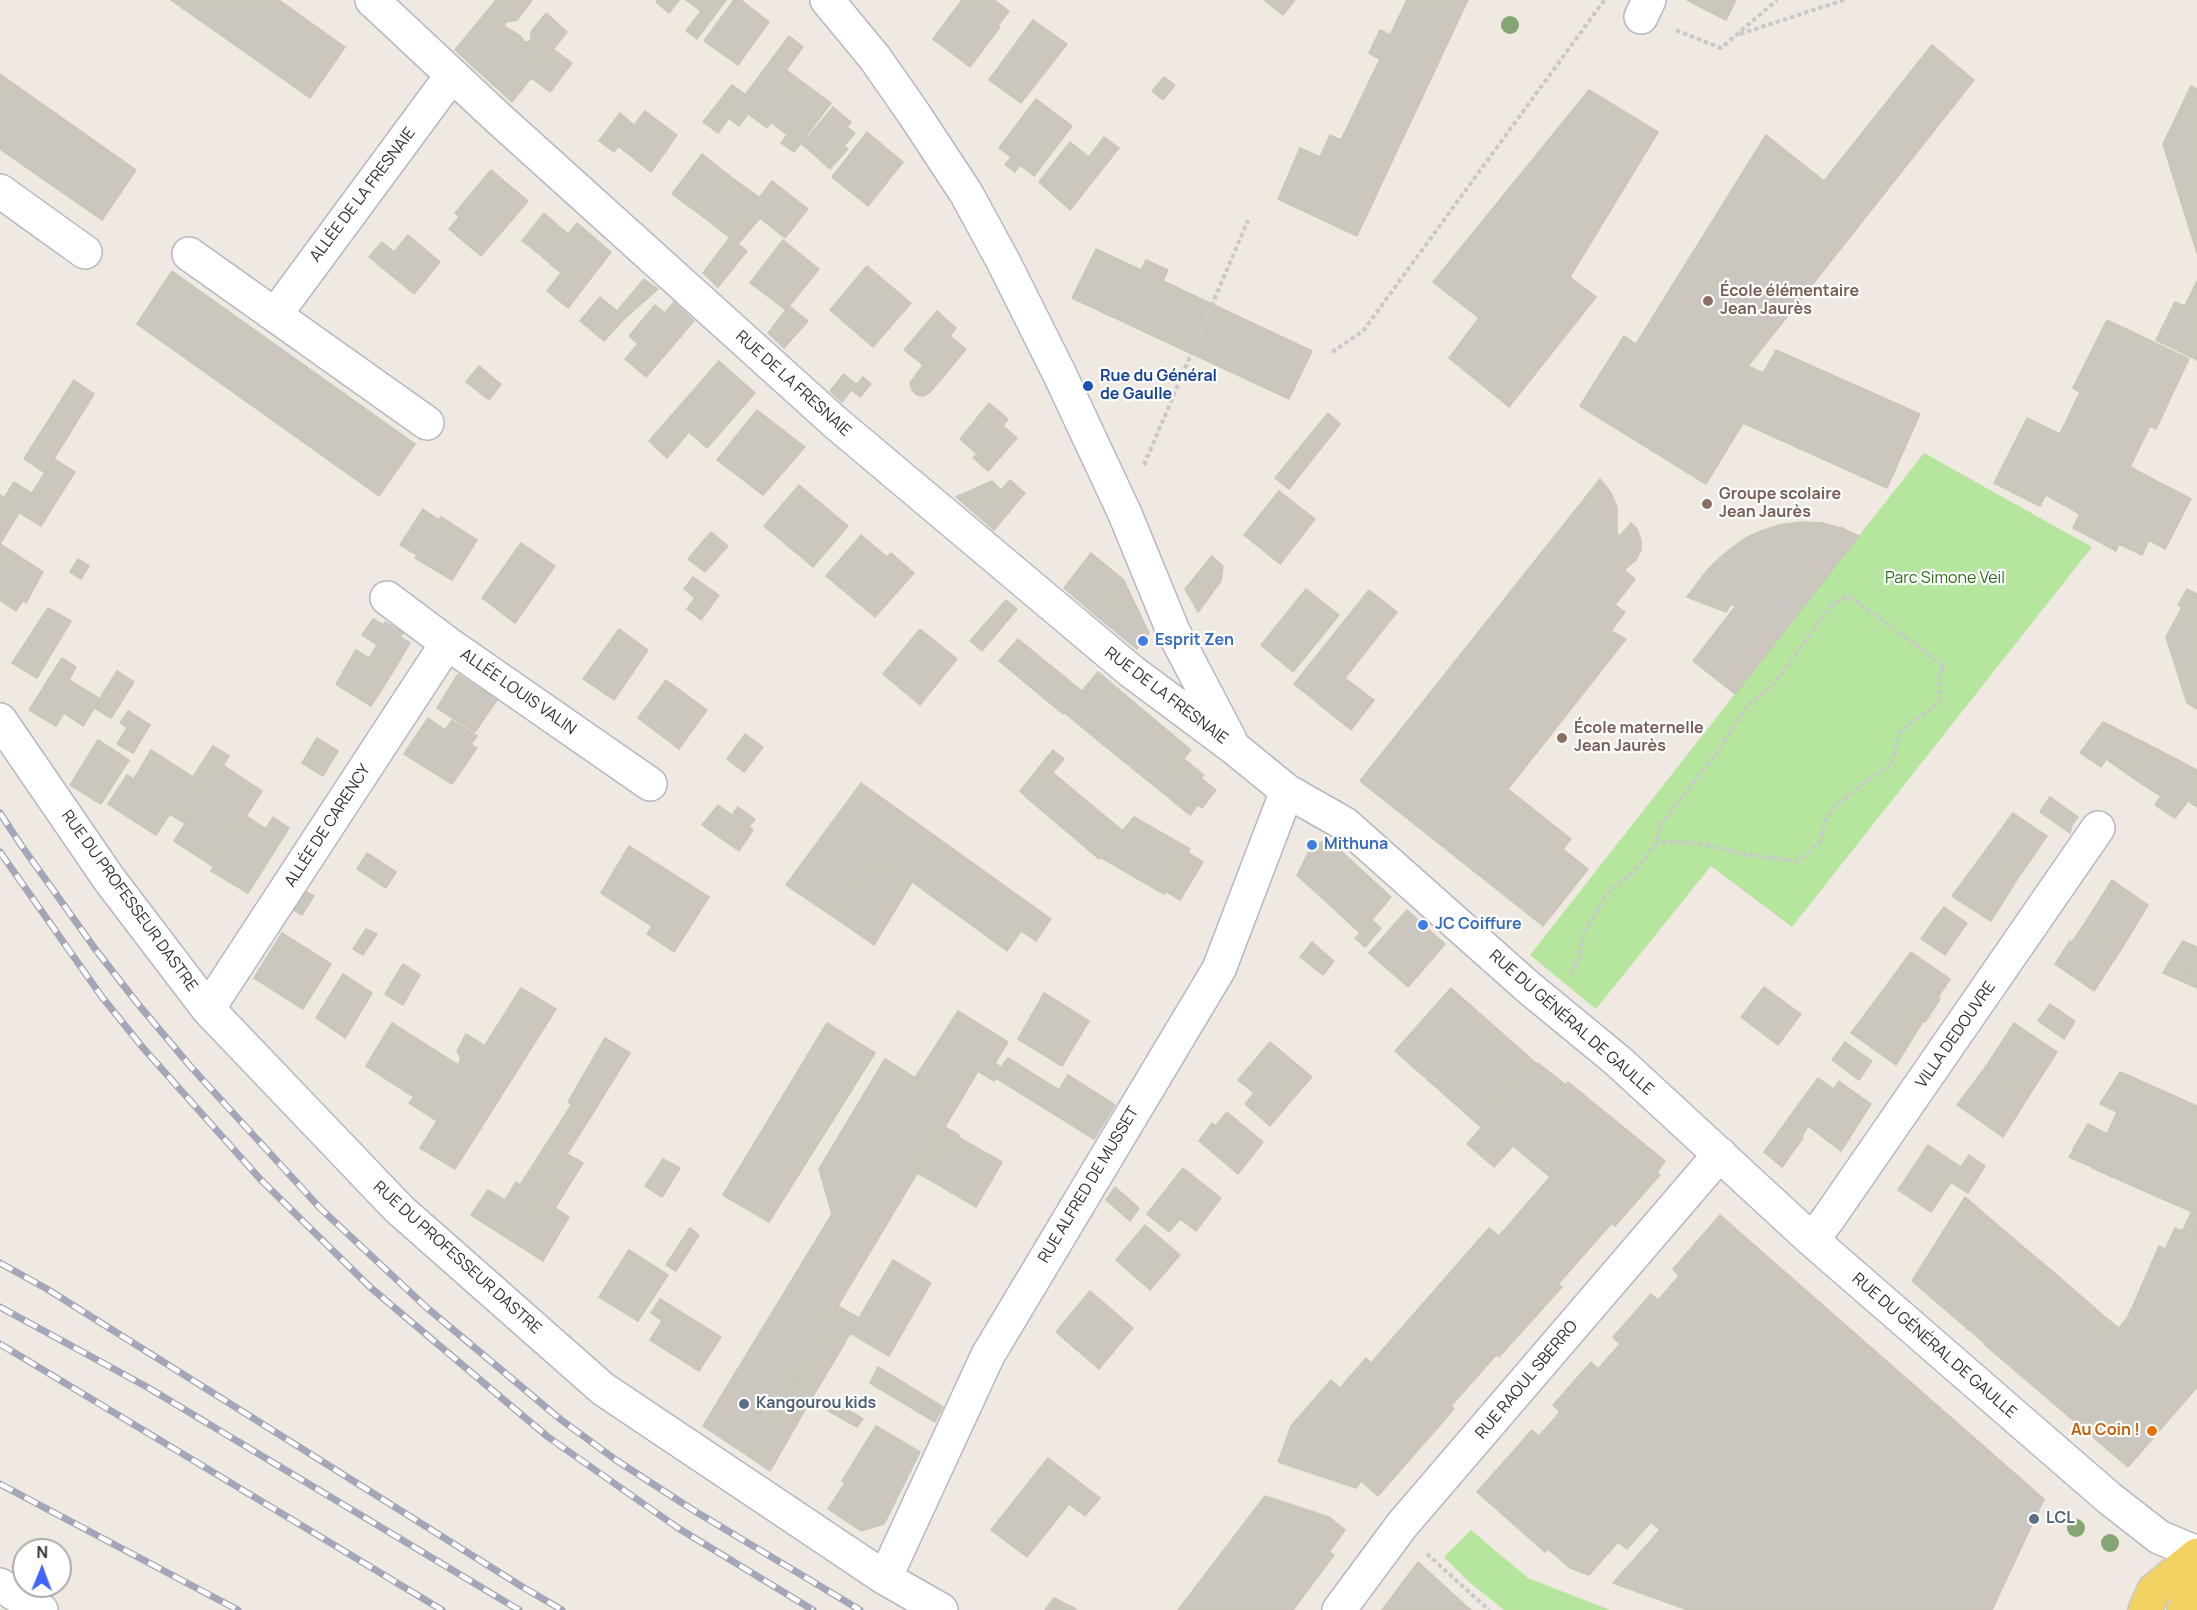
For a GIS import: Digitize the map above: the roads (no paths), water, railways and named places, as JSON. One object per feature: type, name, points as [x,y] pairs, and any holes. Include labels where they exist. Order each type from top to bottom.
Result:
[{"type":"main road","points":[[2145,1610],[2154,1590],[2197,1554]]},
{"type":"main road","points":[[2184,1610],[2197,1562]]},
{"type":"street","name":"RUE DE LA FRESNAIE","points":[[372,0],[836,423],[1131,671],[1233,747]]},
{"type":"street","name":"RUE DU GÉNÉRAL DE GAULLE","points":[[827,0],[874,58],[966,193],[1003,261],[1125,514],[1173,631],[1233,747],[1287,791],[1345,824],[1528,987],[1618,1061],[1812,1240],[2109,1498],[2158,1537],[2197,1554]]},
{"type":"street","name":"ALLÉE DE LA FRESNAIE","points":[[274,315],[452,75]]},
{"type":"street","points":[[0,191],[86,252]]},
{"type":"street","points":[[189,254],[427,423]]},
{"type":"street","name":"ALLÉE LOUIS VALIN","points":[[387,598],[447,643],[650,784]]},
{"type":"street","name":"ALLÉE DE CARENCY","points":[[208,1009],[447,643]]},
{"type":"street","name":"RUE DU PROFESSEUR DASTRE","points":[[0,720],[109,879],[208,1009],[399,1209],[603,1389],[885,1578],[941,1610]]},
{"type":"street","name":"RUE ALFRED DE MUSSET","points":[[885,1578],[988,1355],[1219,969],[1287,791]]},
{"type":"street","name":"VILLA DEDOUVRE","points":[[1812,1240],[2098,828]]},
{"type":"street","name":"RUE RAOUL SBERRO","points":[[1339,1610],[1402,1525],[1720,1154]]},
{"type":"street","points":[[0,1586],[41,1610]]},
{"type":"railway","points":[[0,813],[96,950],[191,1067],[320,1208],[426,1307],[560,1419],[616,1460],[693,1510],[860,1610]]},
{"type":"railway","points":[[0,852],[102,997],[144,1049],[261,1180],[371,1288],[548,1437],[678,1528],[813,1610]]},
{"type":"railway","points":[[0,1263],[47,1289],[562,1610]]},
{"type":"railway","points":[[0,1307],[147,1387],[519,1610]]},
{"type":"railway","points":[[0,1344],[442,1610]]},
{"type":"railway","points":[[0,1484],[238,1610]]},
{"type":"place","name":"École élémentaire Jean Jaurès","points":[[1708,301]]},
{"type":"place","name":"Rue du Général de Gaulle","points":[[1088,386]]},
{"type":"place","name":"Groupe scolaire Jean Jaurès","points":[[1707,504]]},
{"type":"place","name":"Esprit Zen","points":[[1143,641]]},
{"type":"place","name":"École maternelle Jean Jaurès","points":[[1562,738]]},
{"type":"place","name":"Mithuna","points":[[1312,845]]},
{"type":"place","name":"JC Coiffure","points":[[1423,925]]},
{"type":"place","name":"Kangourou kids","points":[[744,1404]]},
{"type":"place","name":"Au Coin !","points":[[2152,1431]]},
{"type":"place","name":"LCL","points":[[2034,1519]]},
{"type":"park label","name":"Parc Simone Veil","points":[[1945,579]]}]
